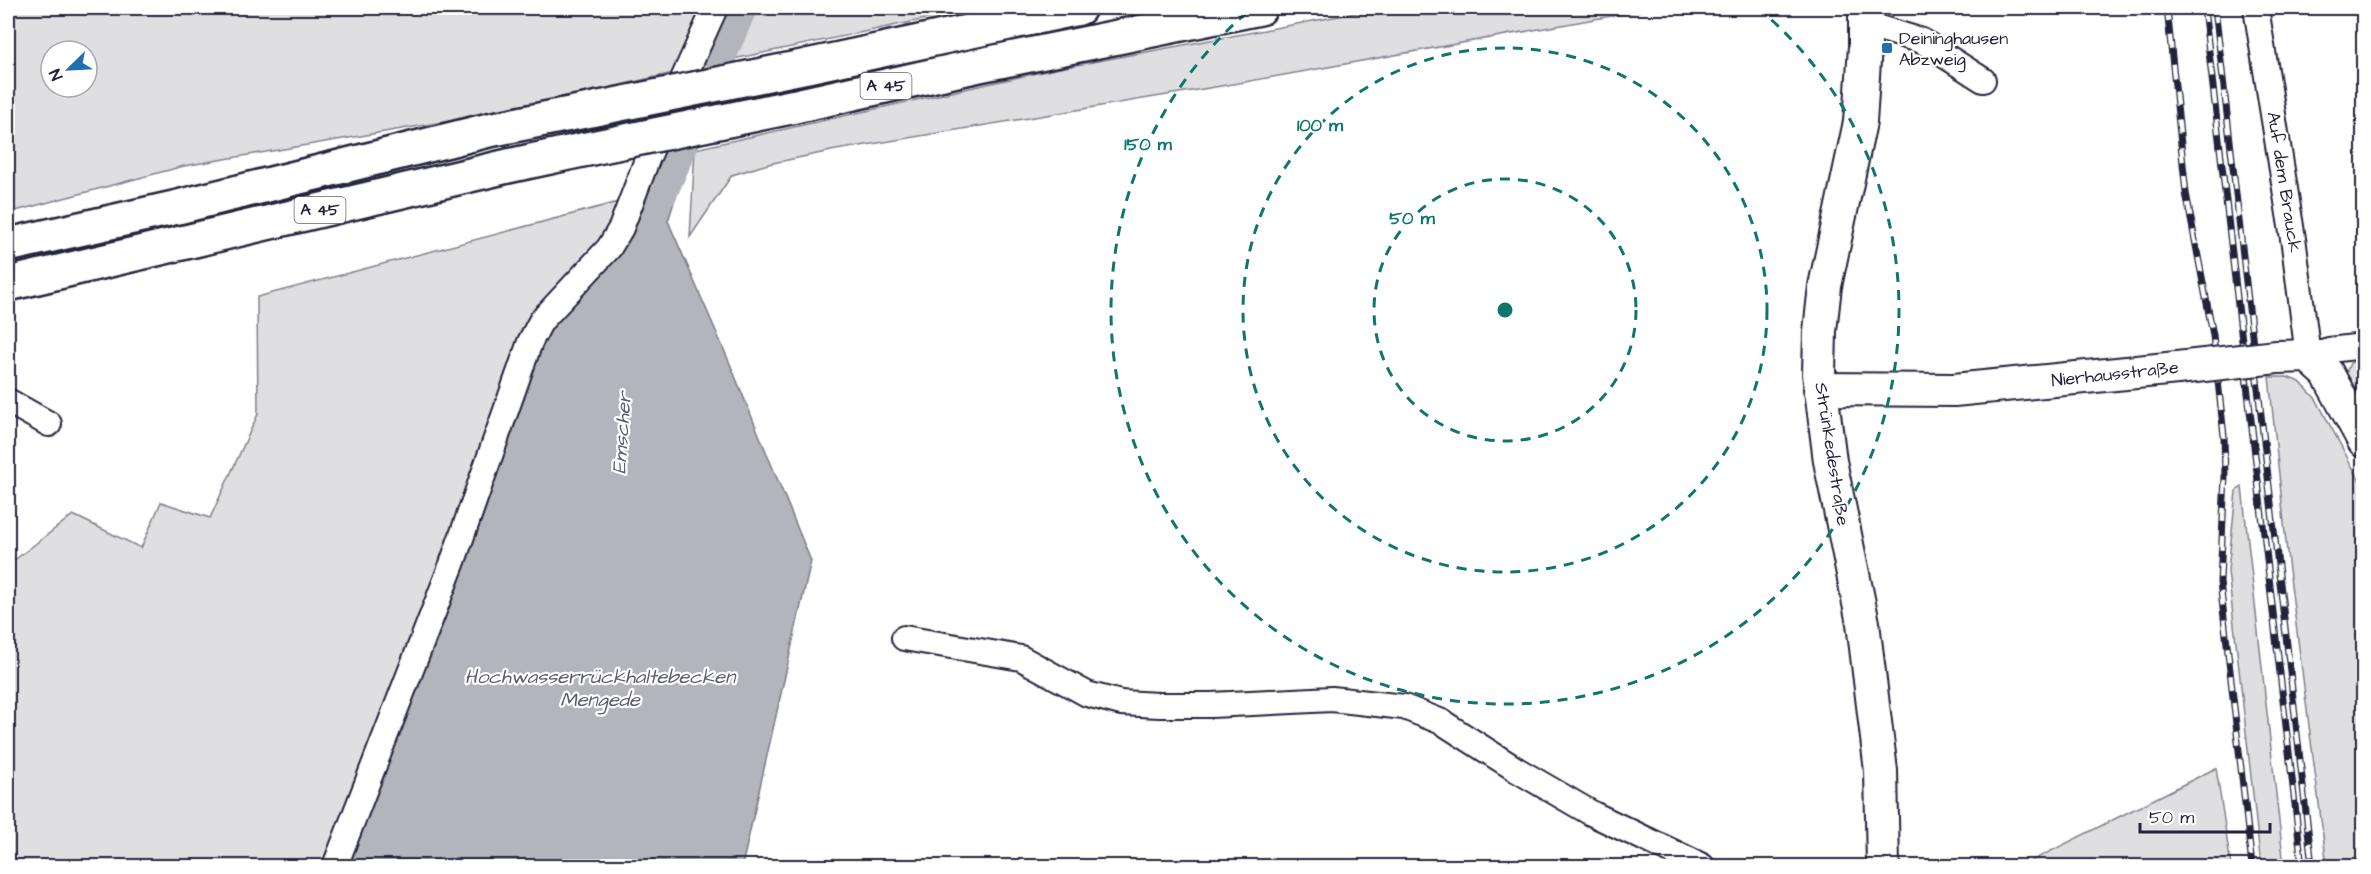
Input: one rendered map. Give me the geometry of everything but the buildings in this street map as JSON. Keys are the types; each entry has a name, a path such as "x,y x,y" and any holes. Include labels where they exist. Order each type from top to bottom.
{"highway":[{"name":"A 45","path":"8,284 497,168 1260,8"},
{"name":"A 45","path":"8,244 178,207 489,130 807,66 1068,10"}],"main road":[{"name":"Strünkedestraße","path":"1866,16 1860,122 1825,286 1820,331 1820,389 1830,460 1863,623 1881,771 1883,867"},
{"name":"Nierhausstraße","path":"1820,389 1953,390 2277,357 2308,356"},
{"path":"2308,356 2327,373 2364,441"}],"street":[{"path":"335,867 452,564 530,342 541,321 609,248 621,228 648,157 715,8"},
{"name":"Auf dem Brauck","path":"2256,8 2294,245 2308,356"},
{"path":"1866,16 1922,41 1983,80"},
{"path":"2308,356 2329,350 2364,346"},
{"path":"8,401 49,424"},
{"path":"904,638 1021,658 1086,694 1121,703 1211,705 1332,699 1404,707 1442,722 1517,770 1591,813 1702,867"}],"shaded area":[{"path":"8,8 738,8 713,64 496,113 184,166 8,213"},
{"path":"742,8 979,8 719,62"},
{"path":"1382,8 1656,8 1239,83 836,150 768,164 732,175 690,237 695,149 1055,69"},
{"path":"626,200 611,229 562,290 537,305 371,743 321,866 8,866 8,565 73,515 141,548 161,502 210,518 258,414 257,297"},
{"path":"2363,359 2363,413 2344,378 2350,363"},
{"path":"2269,377 2287,377 2300,382 2316,399 2363,487 2363,866 2327,866 2288,562"},
{"path":"2242,487 2284,866 2261,866 2228,571 2236,491"},
{"path":"2216,768 2231,866 2031,866 2029,862"}],"water":[{"name":"Hochwasserrückhaltebecken Mengede","path":"690,152 668,221 728,359 811,561 742,866 341,866 534,348 574,294 611,265 656,160"}],"waterway":[{"name":"Emscher","path":"661,194 741,8"}],"railway":[{"path":"2167,8 2186,193 2213,335 2224,436 2225,476 2220,582 2252,866"},
{"path":"2204,8 2302,866"},
{"path":"2215,8 2312,866"}],"place":[{"name":"Deininghausen Abzweig","path":"1887,48"}]}
